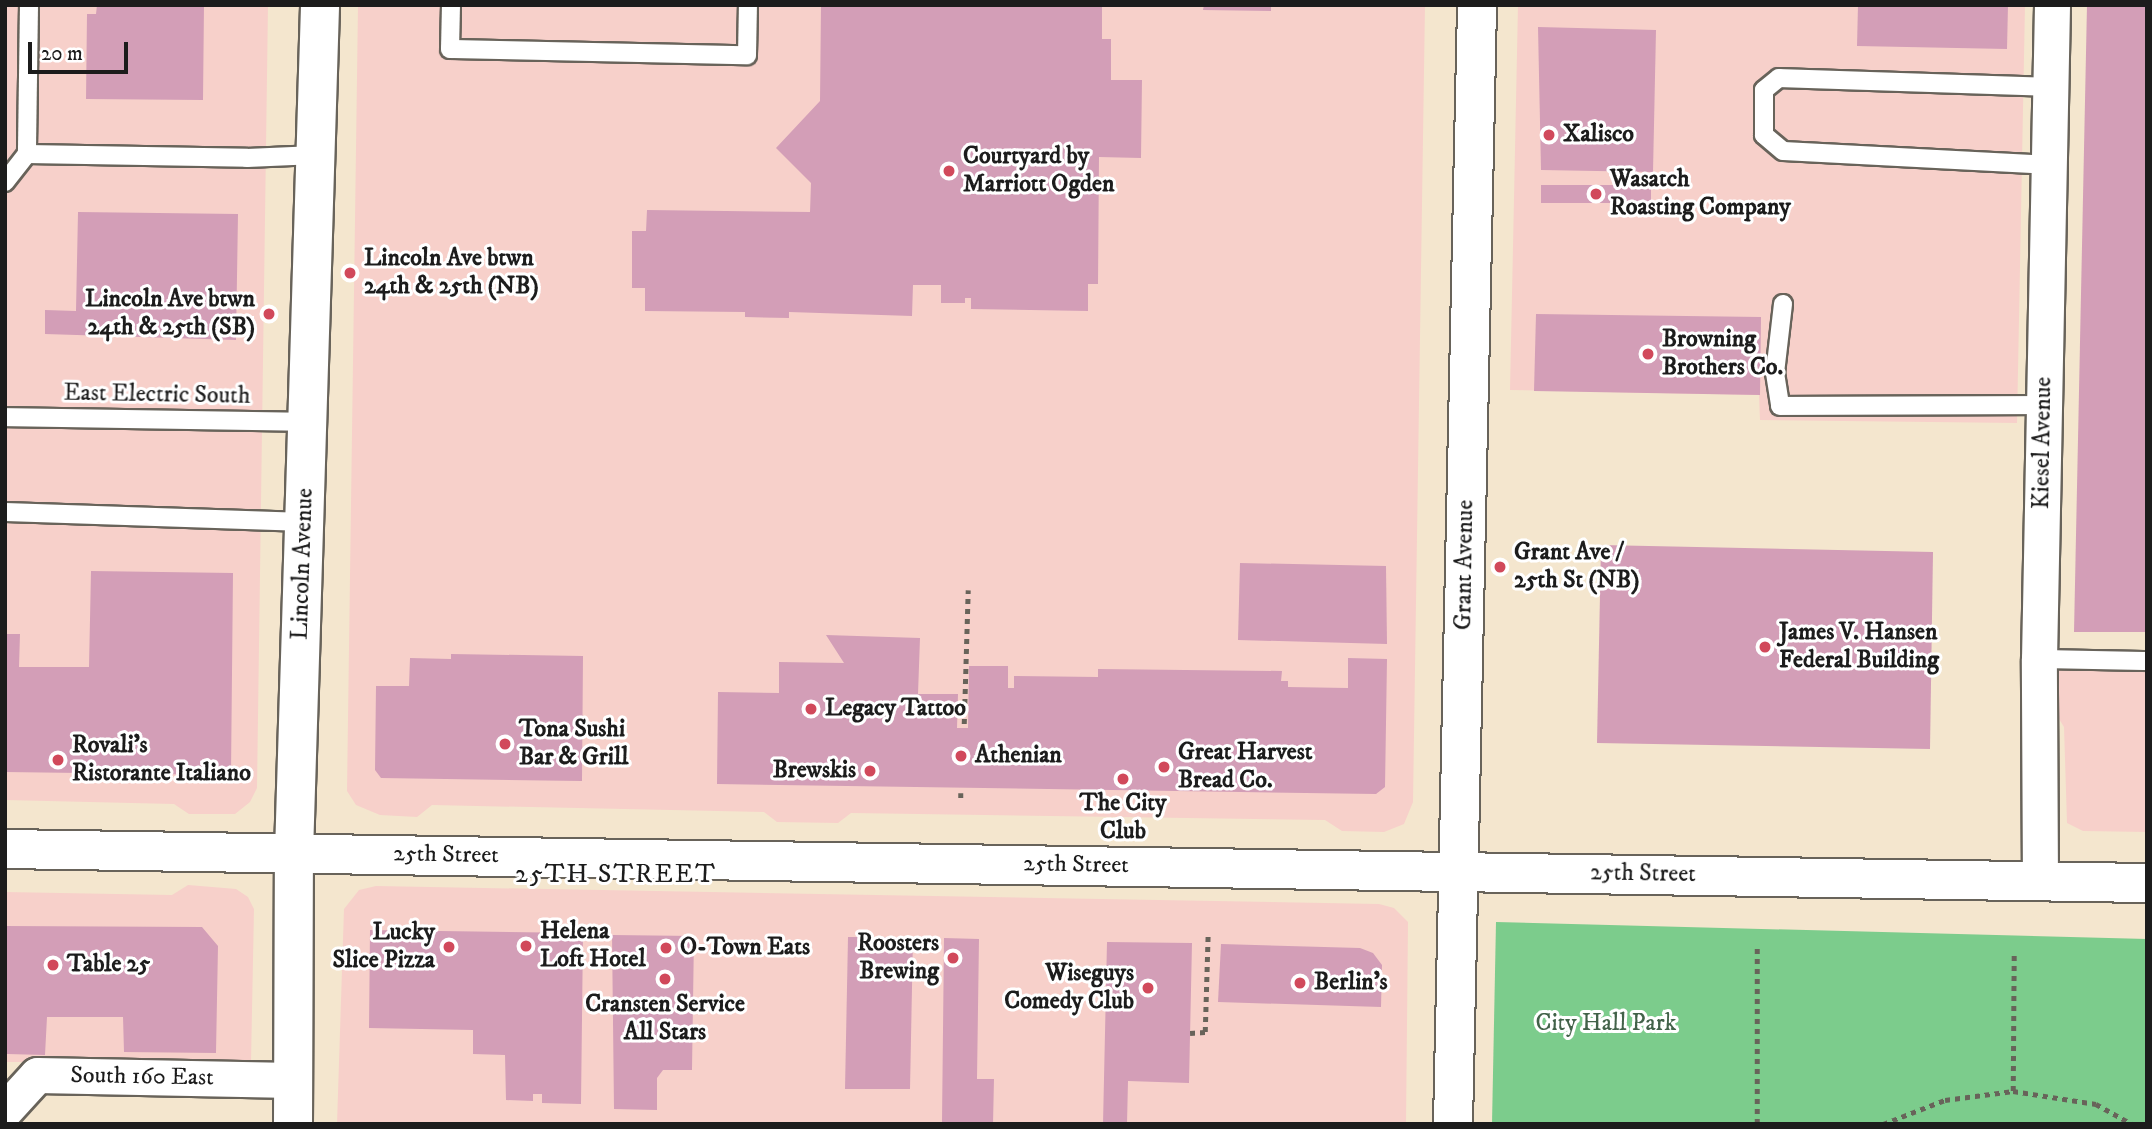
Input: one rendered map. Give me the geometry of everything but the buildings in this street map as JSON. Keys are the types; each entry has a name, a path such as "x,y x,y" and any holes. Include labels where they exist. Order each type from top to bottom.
{"street":[{"name":"Lincoln Avenue","path":"293,1124 294,853 320,5"},
{"name":"Grant Avenue","path":"1453,1124 1477,5"},
{"name":"Kiesel Avenue","path":"2040,882 2039,659 2043,405 2051,164 2052,5"},
{"name":"25th Street","path":"5,849 2147,883"},
{"name":"South 160 East","path":"5,1110 37,1075 293,1080"}],"lane":[{"path":"5,182 27,154 29,5"},
{"path":"451,5 450,49 747,55 748,5"},
{"path":"2051,164 1783,151 1764,135 1764,101 1769,82 1779,78 2052,87"},
{"path":"27,154 247,159 316,155"},
{"path":"1783,304 1775,373 1780,406 2043,405"},
{"name":"East Electric South","path":"5,417 307,422"},
{"path":"5,512 304,522"},
{"path":"2039,659 2147,661"}],"path":[{"path":"964,724 968,590"},
{"path":"961,793 961,801"},
{"path":"1190,1033 1205,1032 1208,932"},
{"path":"1757,945 1757,1124"},
{"path":"2013,1091 2014,951"},
{"path":"1883,1124 1945,1100 2013,1091 2096,1104 2132,1124"}],"shaded area":[{"path":"5,5 268,5 257,788 250,802 235,814 189,814 174,804 5,800"},
{"path":"358,5 1425,5 1413,802 1404,824 1384,832 1342,831 1325,820 851,813 838,823 777,822 764,812 432,805 417,817 380,815 356,805 347,791"},
{"path":"1518,5 2025,5 2017,423 1760,420 1759,395 1510,390"},
{"path":"2056,667 2147,670 2147,832 2083,831 2067,823 2064,727 2056,714"},
{"path":"188,885 236,889 248,897 254,909 251,1062 6,1062 5,892 172,895"},
{"path":"376,886 1379,904 1394,908 1408,922 1406,1124 337,1124 344,909 359,890"}],"green space":[{"name":"City Hall Park","path":"1496,922 2147,939 2147,1124 1492,1124"}],"place":[{"name":"Xalisco","path":"1549,135"},
{"name":"Courtyard by Marriott Ogden","path":"949,171"},
{"name":"Wasatch Roasting Company","path":"1596,194"},
{"name":"Lincoln Ave btwn 24th & 25th (NB)","path":"350,273"},
{"name":"Lincoln Ave btwn 24th & 25th (SB)","path":"269,314"},
{"name":"Browning Brothers Co.","path":"1648,354"},
{"name":"Grant Ave / 25th St (NB)","path":"1500,567"},
{"name":"James V. Hansen Federal Building","path":"1765,647"},
{"name":"Legacy Tattoo","path":"811,709"},
{"name":"Tona Sushi Bar & Grill","path":"505,744"},
{"name":"Athenian","path":"961,756"},
{"name":"Rovali's Ristorante Italiano","path":"58,760"},
{"name":"Great Harvest Bread Co.","path":"1164,767"},
{"name":"Brewskis","path":"870,771"},
{"name":"The City Club","path":"1123,779"},
{"name":"Helena Loft Hotel","path":"526,946"},
{"name":"Lucky Slice Pizza","path":"449,947"},
{"name":"O-Town Eats","path":"666,948"},
{"name":"Roosters Brewing","path":"953,958"},
{"name":"Table 25","path":"53,965"},
{"name":"Cransten Service All Stars","path":"665,979"},
{"name":"Berlin's","path":"1300,983"},
{"name":"Wiseguys Comedy Club","path":"1148,988"}],"district":[{"name":"25TH STREET","path":"616,875"}]}
